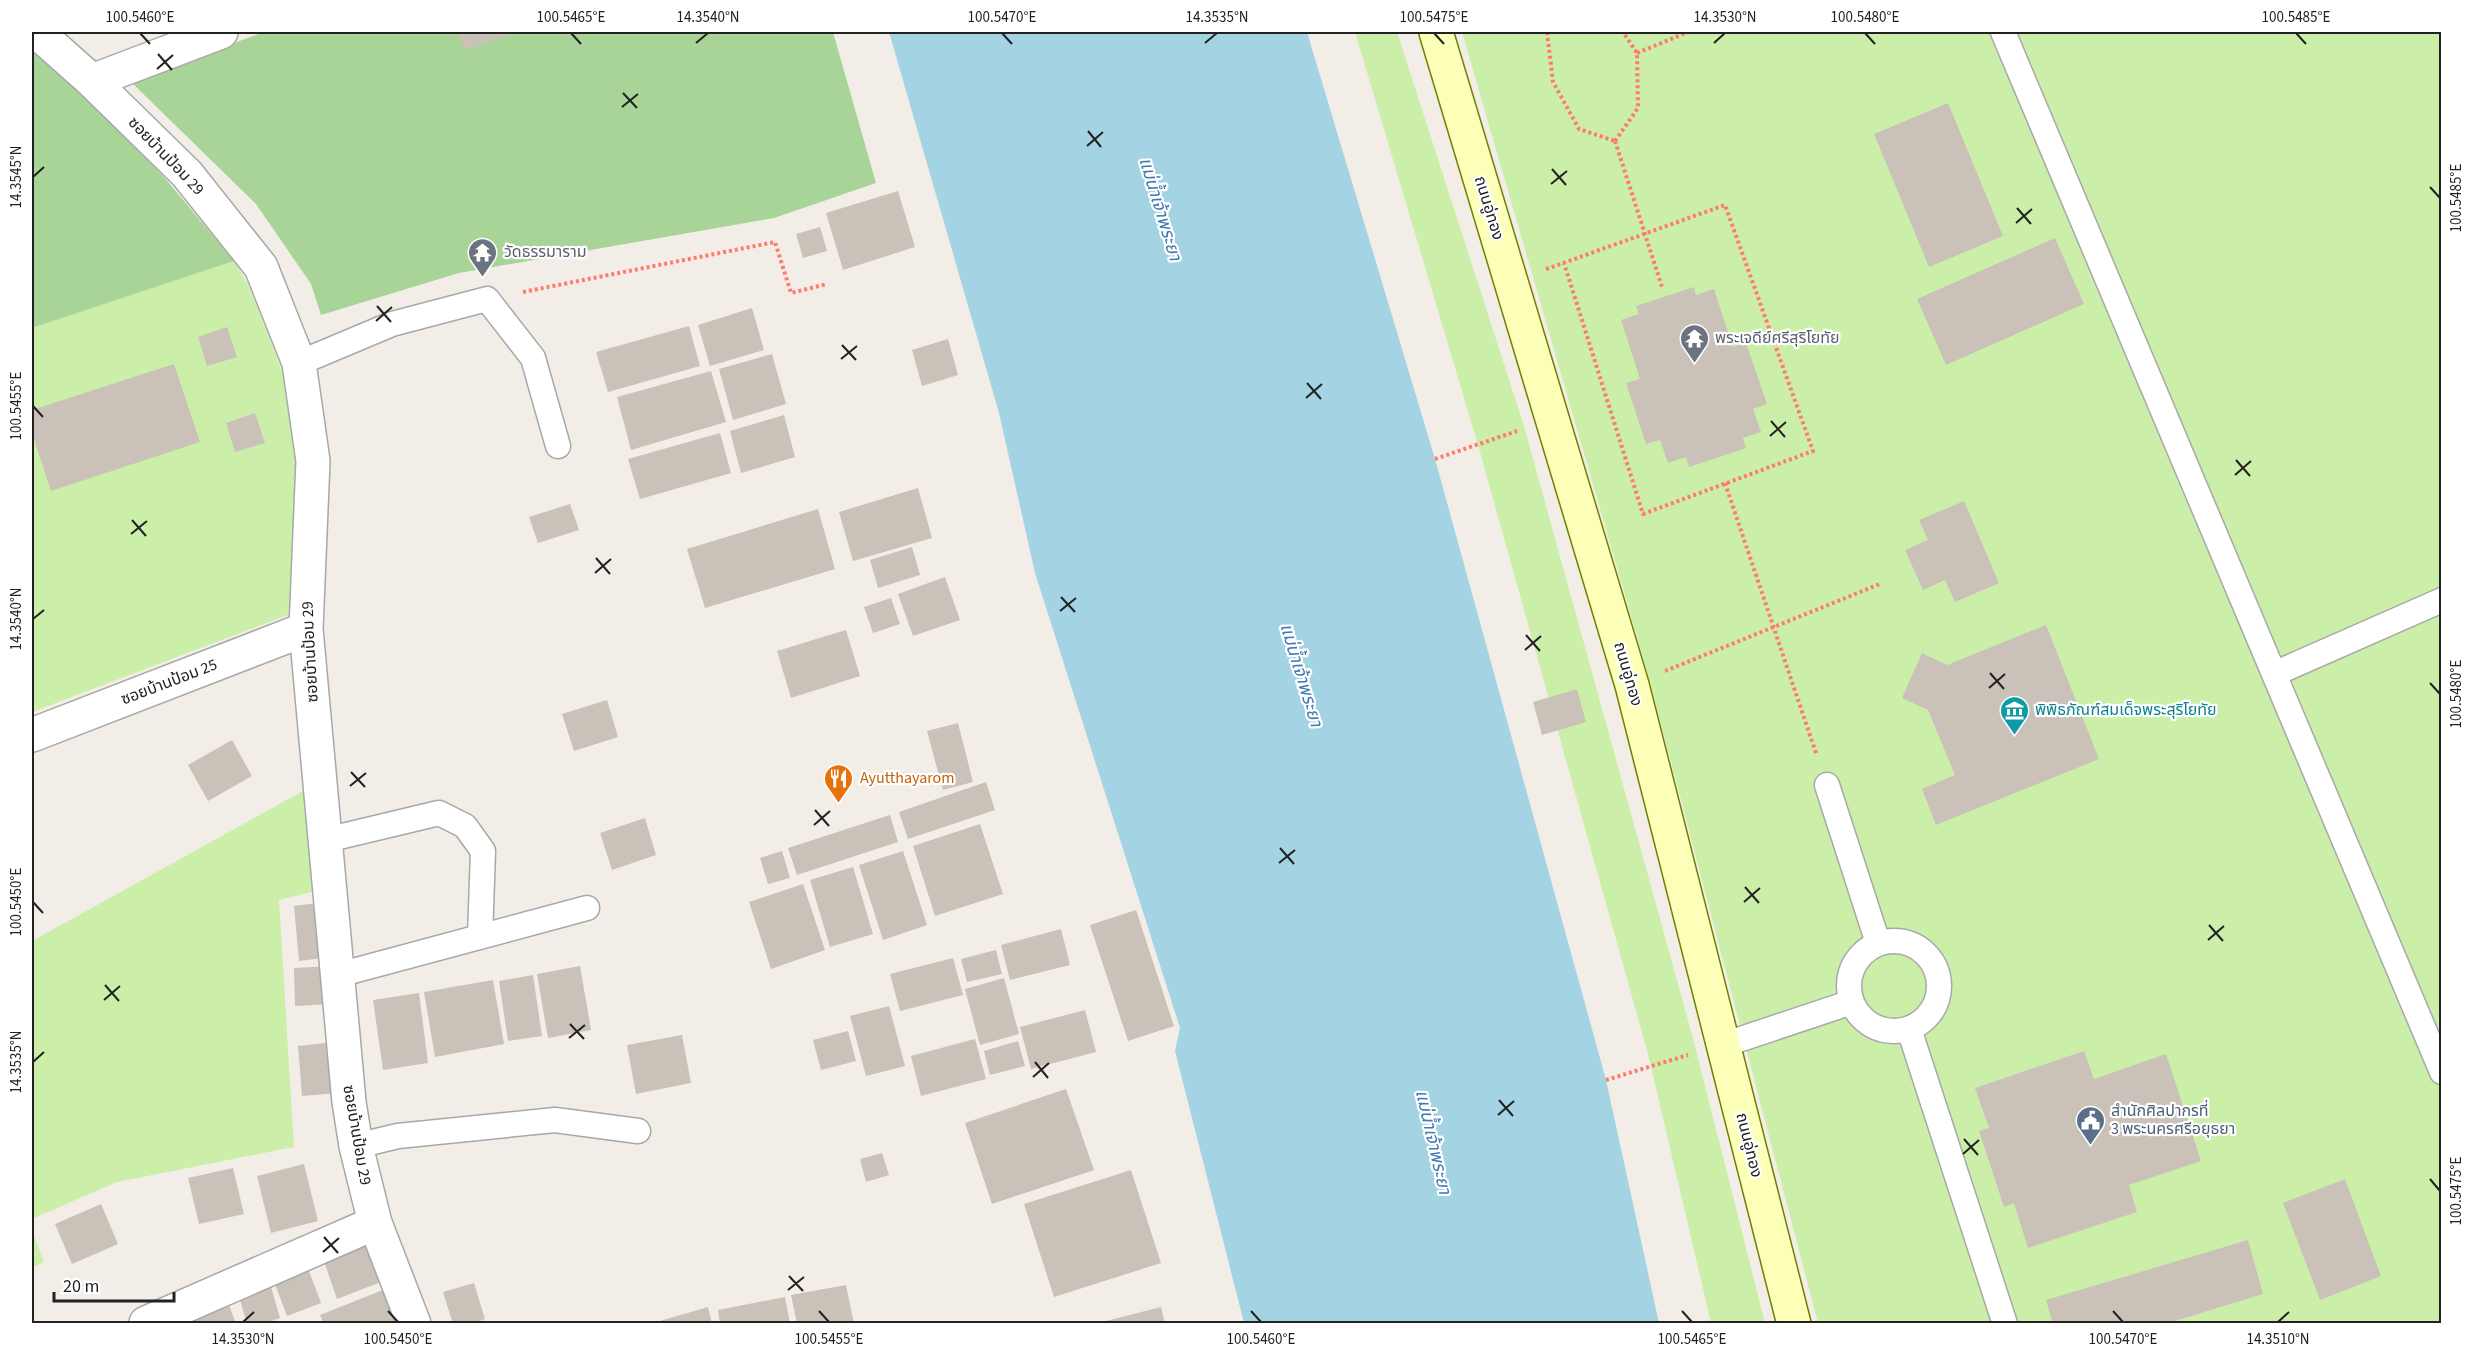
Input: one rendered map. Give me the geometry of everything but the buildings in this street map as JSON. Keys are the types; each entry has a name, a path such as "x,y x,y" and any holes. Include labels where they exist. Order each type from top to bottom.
{"main road":[{"name":"ถนนอู่ทอง","path":"1436,32 1632,685 1794,1323"}],"street":[{"name":"ซอยบ้านป้อม 29","path":"37,32 92,81 187,174 261,267 299,363 313,461 306,629 349,1102 356,1146 375,1223 414,1323"},
{"path":"92,81 221,32"},
{"name":"ซอยบ้านป้อม 25","path":"32,735 306,629"},
{"path":"146,1323 375,1223"}],"lane":[{"path":"2003,32 2442,1072"},
{"path":"299,363 392,324 486,299 533,358 558,446"},
{"path":"2274,674 2442,600"},
{"path":"1827,785 1878,943"},
{"path":"326,840 439,813 465,826 483,851 480,937"},
{"path":"338,975 587,908"},
{"path":"1894,940 1910,942 1923,951 1933,963 1939,978 1938,993 1933,1008 1922,1021 1909,1029 1893,1032 1878,1029 1864,1021 1851,1002 1848,994 1849,978 1854,963 1864,951 1878,943 1894,940"},
{"path":"1724,1045 1851,1002"},
{"path":"1909,1029 2005,1323"},
{"path":"356,1146 399,1136 555,1120 638,1131"}],"path":[{"path":"1547,32 1552,82 1579,129 1615,141"},
{"path":"1615,141 1638,108 1637,53 1623,32"},
{"path":"1637,53 1688,32"},
{"path":"1615,141 1662,287"},
{"path":"1511,282 1725,205 1814,451 1643,514 1564,263"},
{"path":"486,299 775,242 791,293 827,284"},
{"path":"1435,459 1478,445"},
{"path":"1725,483 1827,785"},
{"path":"1632,685 1880,584"},
{"path":"1606,1080 1651,1066"}],"green space":[{"path":"264,32 833,32 876,183 774,218 459,273 321,315 311,284 256,204 130,81"},
{"path":"1355,32 1397,32 1524,426 1694,1042 1765,1323 1711,1323 1648,1054 1478,445"},
{"path":"1462,32 2441,32 2441,1323 1818,1323 1649,678"},
{"path":"32,45 88,97 164,177 234,261 32,328"},
{"path":"234,261 249,286 283,373 304,464 301,610 32,712 32,328"},
{"path":"310,787 320,890 279,900 294,1147 117,1182 32,1219 32,941"},
{"path":"32,1230 44,1262 32,1268"}],"water":[{"name":"แม่น้ำเจ้าพระยา","path":"889,32 1307,32 1435,459 1606,1080 1659,1323 1244,1323 1175,1051 1180,1028 1035,573 999,413"}],"place":[{"name":"วัดธรรมาราม","path":"483,278"},
{"name":"พระเจดีย์ศรีสุริโยทัย","path":"1694,364"},
{"name":"พิพิธภัณฑ์สมเด็จพระสุริโยทัย","path":"2014,736"},
{"name":"Ayutthayarom","path":"839,804"},
{"name":"สำนักศิลปากรที่ 3 พระนครศรีอยุธยา","path":"2090,1146"}]}
